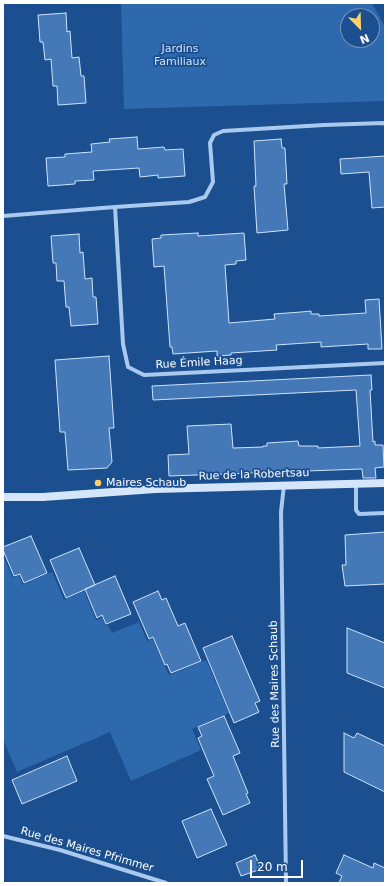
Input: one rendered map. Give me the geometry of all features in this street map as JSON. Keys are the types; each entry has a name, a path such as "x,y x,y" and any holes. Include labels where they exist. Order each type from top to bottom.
{"main road":[{"name":"Rue de la Robertsau","path":"3,497 49,496 155,489 385,483"}],"street":[{"path":"3,216 189,202 204,197 214,182 210,143 214,135 223,131 331,125 385,124"},
{"name":"Rue Émile Haag","path":"114,207 123,344 128,367 144,375 385,363"},
{"path":"356,484 356,510 359,514 385,513"},
{"name":"Rue des Maires Schaub","path":"284,485 281,512 286,883"},
{"name":"Rue des Maires Pfrimmer","path":"3,836 60,850 166,883"}],"green space":[{"name":"Jardins Familiaux","path":"121,3 372,3 375,8 340,8 340,48 380,48 380,18 385,27 385,101 124,109"},
{"path":"3,556 13,578 19,575 23,585 52,572 64,600 84,591 96,620 102,618 112,633 139,622 147,641 153,639 169,675 206,660 229,713 192,729 201,750 131,781 110,732 17,772 3,739"}],"building":[{"path":"66,13 67,32 70,31 72,58 79,57 81,76 84,76 86,103 58,105 57,86 53,86 51,59 45,60 43,42 40,42 38,15"},
{"path":"137,137 138,149 164,147 165,150 183,149 185,176 158,178 158,175 140,177 139,168 93,171 94,180 75,181 75,184 48,186 46,158 65,157 65,154 92,152 91,144 110,142 109,139"},
{"path":"281,139 282,148 285,148 287,184 284,184 288,230 257,233 254,186 256,186 254,141"},
{"path":"385,156 385,207 372,208 369,172 341,174 340,159"},
{"path":"198,233 198,236 244,233 246,260 236,261 236,264 225,265 229,323 275,319 274,314 311,311 311,314 319,314 319,316 366,313 365,300 379,299 382,349 368,349 368,344 321,347 321,342 276,345 277,350 231,353 231,355 217,356 217,351 173,354 172,347 170,347 164,266 154,267 152,239 161,238 161,235"},
{"path":"79,234 80,253 83,252 85,279 92,278 93,297 96,297 98,324 71,326 69,307 66,307 64,281 57,281 56,263 53,263 51,236"},
{"path":"109,356 114,428 109,428 112,462 107,468 68,470 65,432 60,432 55,360"},
{"path":"371,375 372,390 370,390 373,442 375,441 375,445 383,445 384,467 375,468 376,478 363,478 362,469 169,476 168,455 189,454 187,426 231,424 233,448 263,447 267,446 267,443 298,441 299,446 318,446 318,448 360,446 356,390 153,400 152,386"},
{"path":"385,532 385,584 345,586 342,565 346,565 345,535"},
{"path":"31,536 47,573 24,583 20,574 14,576 3,547"},
{"path":"79,548 95,585 66,598 50,560"},
{"path":"115,576 131,614 106,624 102,615 97,618 85,589"},
{"path":"158,591 162,600 166,598 178,626 185,623 201,661 171,673 167,664 165,665 153,637 149,639 133,602"},
{"path":"347,628 385,643 385,688 347,673"},
{"path":"232,636 260,701 255,703 259,712 234,723 203,648"},
{"path":"224,716 240,753 233,756 248,793 246,794 250,803 223,815 207,779 214,776 198,738 202,736 198,727"},
{"path":"344,733 354,738 357,733 385,746 385,792 344,772"},
{"path":"67,756 77,781 22,804 12,780"},
{"path":"211,809 227,845 197,858 182,821"},
{"path":"255,855 261,869 241,876 236,863"},
{"path":"344,855 373,868 374,863 385,868 385,883 339,883 342,876 336,873"}],"place":[{"name":"Maires Schaub","path":"98,483"}]}
